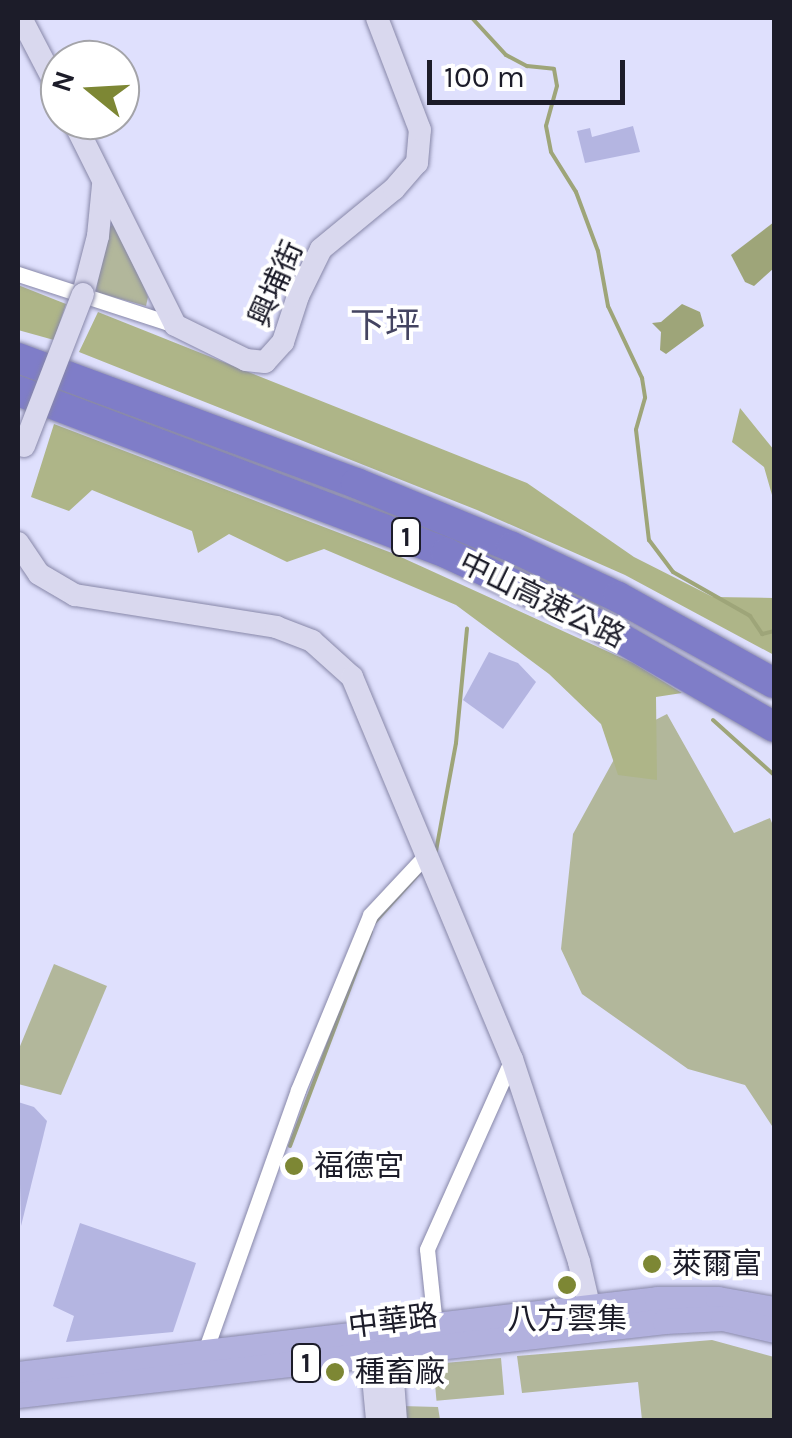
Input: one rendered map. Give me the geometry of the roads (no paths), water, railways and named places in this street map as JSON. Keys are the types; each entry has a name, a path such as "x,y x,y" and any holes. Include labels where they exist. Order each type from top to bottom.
{"highway":[{"name":"中山高速公路","path":"18,358 270,450 512,547 618,597 774,683"},
{"name":"中山高速公路","path":"18,391 446,553 586,618 774,727"}],"main road":[{"name":"中華路","path":"18,1374 381,1355 718,1298 774,1309"},
{"name":"中華路","path":"18,1396 435,1325 593,1317 723,1318 774,1330"}],"street":[{"path":"21,18 40,54"},
{"name":"興埔街","path":"18,274 175,325 246,360 265,362 284,342 298,296 321,249 394,189 416,163 420,130 377,18"},
{"path":"83,140 175,325"},
{"path":"21,454 84,294 98,236 103,182"},
{"path":"18,543 38,574 76,595 257,622 295,633 328,651 352,677 512,1059 593,1317"},
{"path":"205,1363 298,1090 370,914 430,863"},
{"path":"435,1325 428,1249 512,1059"},
{"path":"376,1420 381,1355"},
{"path":"381,1355 396,1420"}],"waterway":[{"path":"472,18 506,55 527,66 554,69 557,86 546,126 551,152 576,192 598,251 608,306 642,378 645,398 636,430 649,540 673,572 750,616 762,634 774,631"},
{"path":"436,851 456,743 467,629"},
{"path":"713,720 774,775"},
{"path":"374,923 421,871"},
{"path":"290,1146 371,932"}],"place":[{"name":"福德宮","path":"294,1166"},
{"name":"萊爾富","path":"652,1264"},
{"name":"八方雲集","path":"567,1285"},
{"name":"種畜廠","path":"335,1372"}],"district":[{"name":"下坪","path":"385,326"}]}
